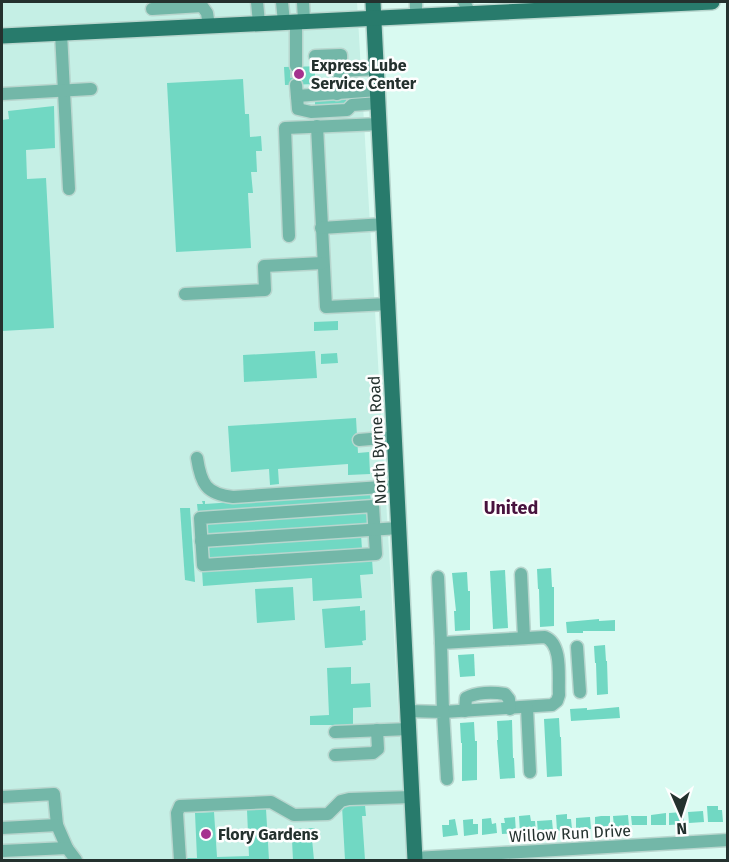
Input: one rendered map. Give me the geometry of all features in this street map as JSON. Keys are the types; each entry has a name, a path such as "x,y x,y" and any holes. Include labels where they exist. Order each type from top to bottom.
{"main road":[{"name":"North Byrne Road","path":"373,2 415,859"},
{"path":"2,36 374,17 416,8 712,2"}],"street":[{"path":"257,2 259,23"},
{"path":"282,2 294,21"},
{"path":"296,66 294,21 303,2"},
{"path":"153,28 151,5 202,6 207,13 209,26"},
{"path":"61,33 69,189"},
{"path":"315,56 341,55 341,71 336,94"},
{"path":"341,71 377,69"},
{"path":"2,94 91,89"},
{"path":"296,90 378,97 352,105 347,110 311,112 298,109 296,90"},
{"path":"289,236 285,128 380,124"},
{"path":"317,126 326,307 389,304"},
{"path":"321,228 385,224"},
{"path":"185,294 265,290 264,266 323,263"},
{"path":"359,440 395,437"},
{"path":"197,458 204,483 219,496 397,486"},
{"path":"373,506 374,529 375,554 203,565 200,518 373,506"},
{"path":"201,541 399,528"},
{"path":"521,574 524,638"},
{"path":"438,578 447,779"},
{"path":"408,711 443,712 546,707 557,701 556,647 552,640 545,637 441,642"},
{"path":"577,647 580,692"},
{"path":"557,672 579,671"},
{"path":"527,708 530,772"},
{"path":"335,732 409,729"},
{"path":"335,755 373,753 378,749 377,730"},
{"path":"2,797 54,794 57,825 67,848 76,861"},
{"path":"180,861 177,813 180,806 271,802 294,815 328,814 341,801 350,799 412,797"},
{"path":"2,828 57,825"},
{"name":"Willow Run Drive","path":"415,859 497,857 728,840"},
{"path":"2,851 67,848"}],"shaded area":[{"path":"2,2 357,2 407,860 2,860"}],"building":[{"path":"328,66 328,73 315,73 315,84 285,85 284,67"},
{"path":"243,79 245,114 249,114 250,137 261,136 262,151 256,151 257,172 251,172 253,193 248,193 251,248 176,252 167,83"},
{"path":"346,98 347,109 315,110 315,100"},
{"path":"54,106 55,148 26,150 27,179 46,178 54,328 2,331 2,120 9,119 8,111"},
{"path":"338,321 338,330 314,331 314,322"},
{"path":"315,351 317,378 244,382 243,355"},
{"path":"337,353 338,363 321,364 321,354"},
{"path":"356,418 358,453 369,452 370,474 348,475 348,464 278,469 279,484 270,485 269,469 231,472 228,426"},
{"path":"370,493 371,501 198,513 197,504 203,504 202,501 205,501 205,504"},
{"path":"180,508 190,508 195,582 185,580"},
{"path":"368,513 369,524 207,535 206,523"},
{"path":"361,535 362,549 208,559 207,546"},
{"path":"372,559 373,574 360,575 362,598 313,601 312,578 203,586 202,570"},
{"path":"551,568 552,587 554,587 554,626 540,627 537,569"},
{"path":"505,570 508,628 493,629 490,571"},
{"path":"467,572 468,591 470,591 470,630 455,631 454,611 456,611 452,573"},
{"path":"293,587 295,620 257,623 255,589"},
{"path":"360,606 360,611 365,610 366,640 362,641 363,645 325,648 322,609"},
{"path":"599,619 599,621 615,620 615,631 567,633 566,622"},
{"path":"605,645 608,694 597,695 594,646"},
{"path":"474,654 475,676 460,677 458,655"},
{"path":"351,667 351,684 370,683 371,707 353,708 353,725 310,725 310,716 329,715 327,668"},
{"path":"619,707 620,718 571,721 570,709"},
{"path":"559,718 562,776 547,777 544,719"},
{"path":"512,720 515,778 500,779 497,721"},
{"path":"474,722 475,741 477,741 477,780 462,781 460,723"},
{"name":"Flory Gardens","path":"365,805 366,816 362,816 365,860 345,860 342,806"},
{"path":"707,806 718,806 718,810 722,810 723,822 708,822"},
{"name":"Flory Gardens","path":"266,809 269,860 182,860 182,858 197,858 195,813 214,812 217,857 249,856 247,810"},
{"path":"703,811 704,822 689,823 688,812"},
{"path":"683,812 684,824 669,825 669,813"},
{"path":"666,813 666,825 651,825 651,815"},
{"path":"567,814 567,819 571,819 572,829 557,831 556,815"},
{"path":"530,815 531,821 535,821 536,832 520,833 519,816"},
{"path":"628,815 629,827 614,827 613,816"},
{"path":"610,816 610,828 595,828 595,817"},
{"path":"631,816 647,816 647,825 632,825"},
{"path":"515,817 516,833 502,834 501,823 505,823 504,818"},
{"path":"590,817 591,829 576,829 576,818"},
{"path":"491,818 492,824 496,823 497,833 482,835 482,819"},
{"path":"455,819 458,835 443,837 442,825 449,825 449,820"},
{"path":"473,819 473,824 478,824 478,834 464,836 463,820"},
{"path":"552,820 553,831 538,832 537,821"},
{"name":"Flory Gardens","path":"315,828 315,839 312,839 314,860 293,860 289,829"}],"tunnel":[{"path":"296,66 296,85"}],"place":[{"name":"Express Lube Service Center","path":"299,74"},
{"name":"Flory Gardens","path":"206,834"}],"district":[{"name":"United","path":"511,508"}]}
